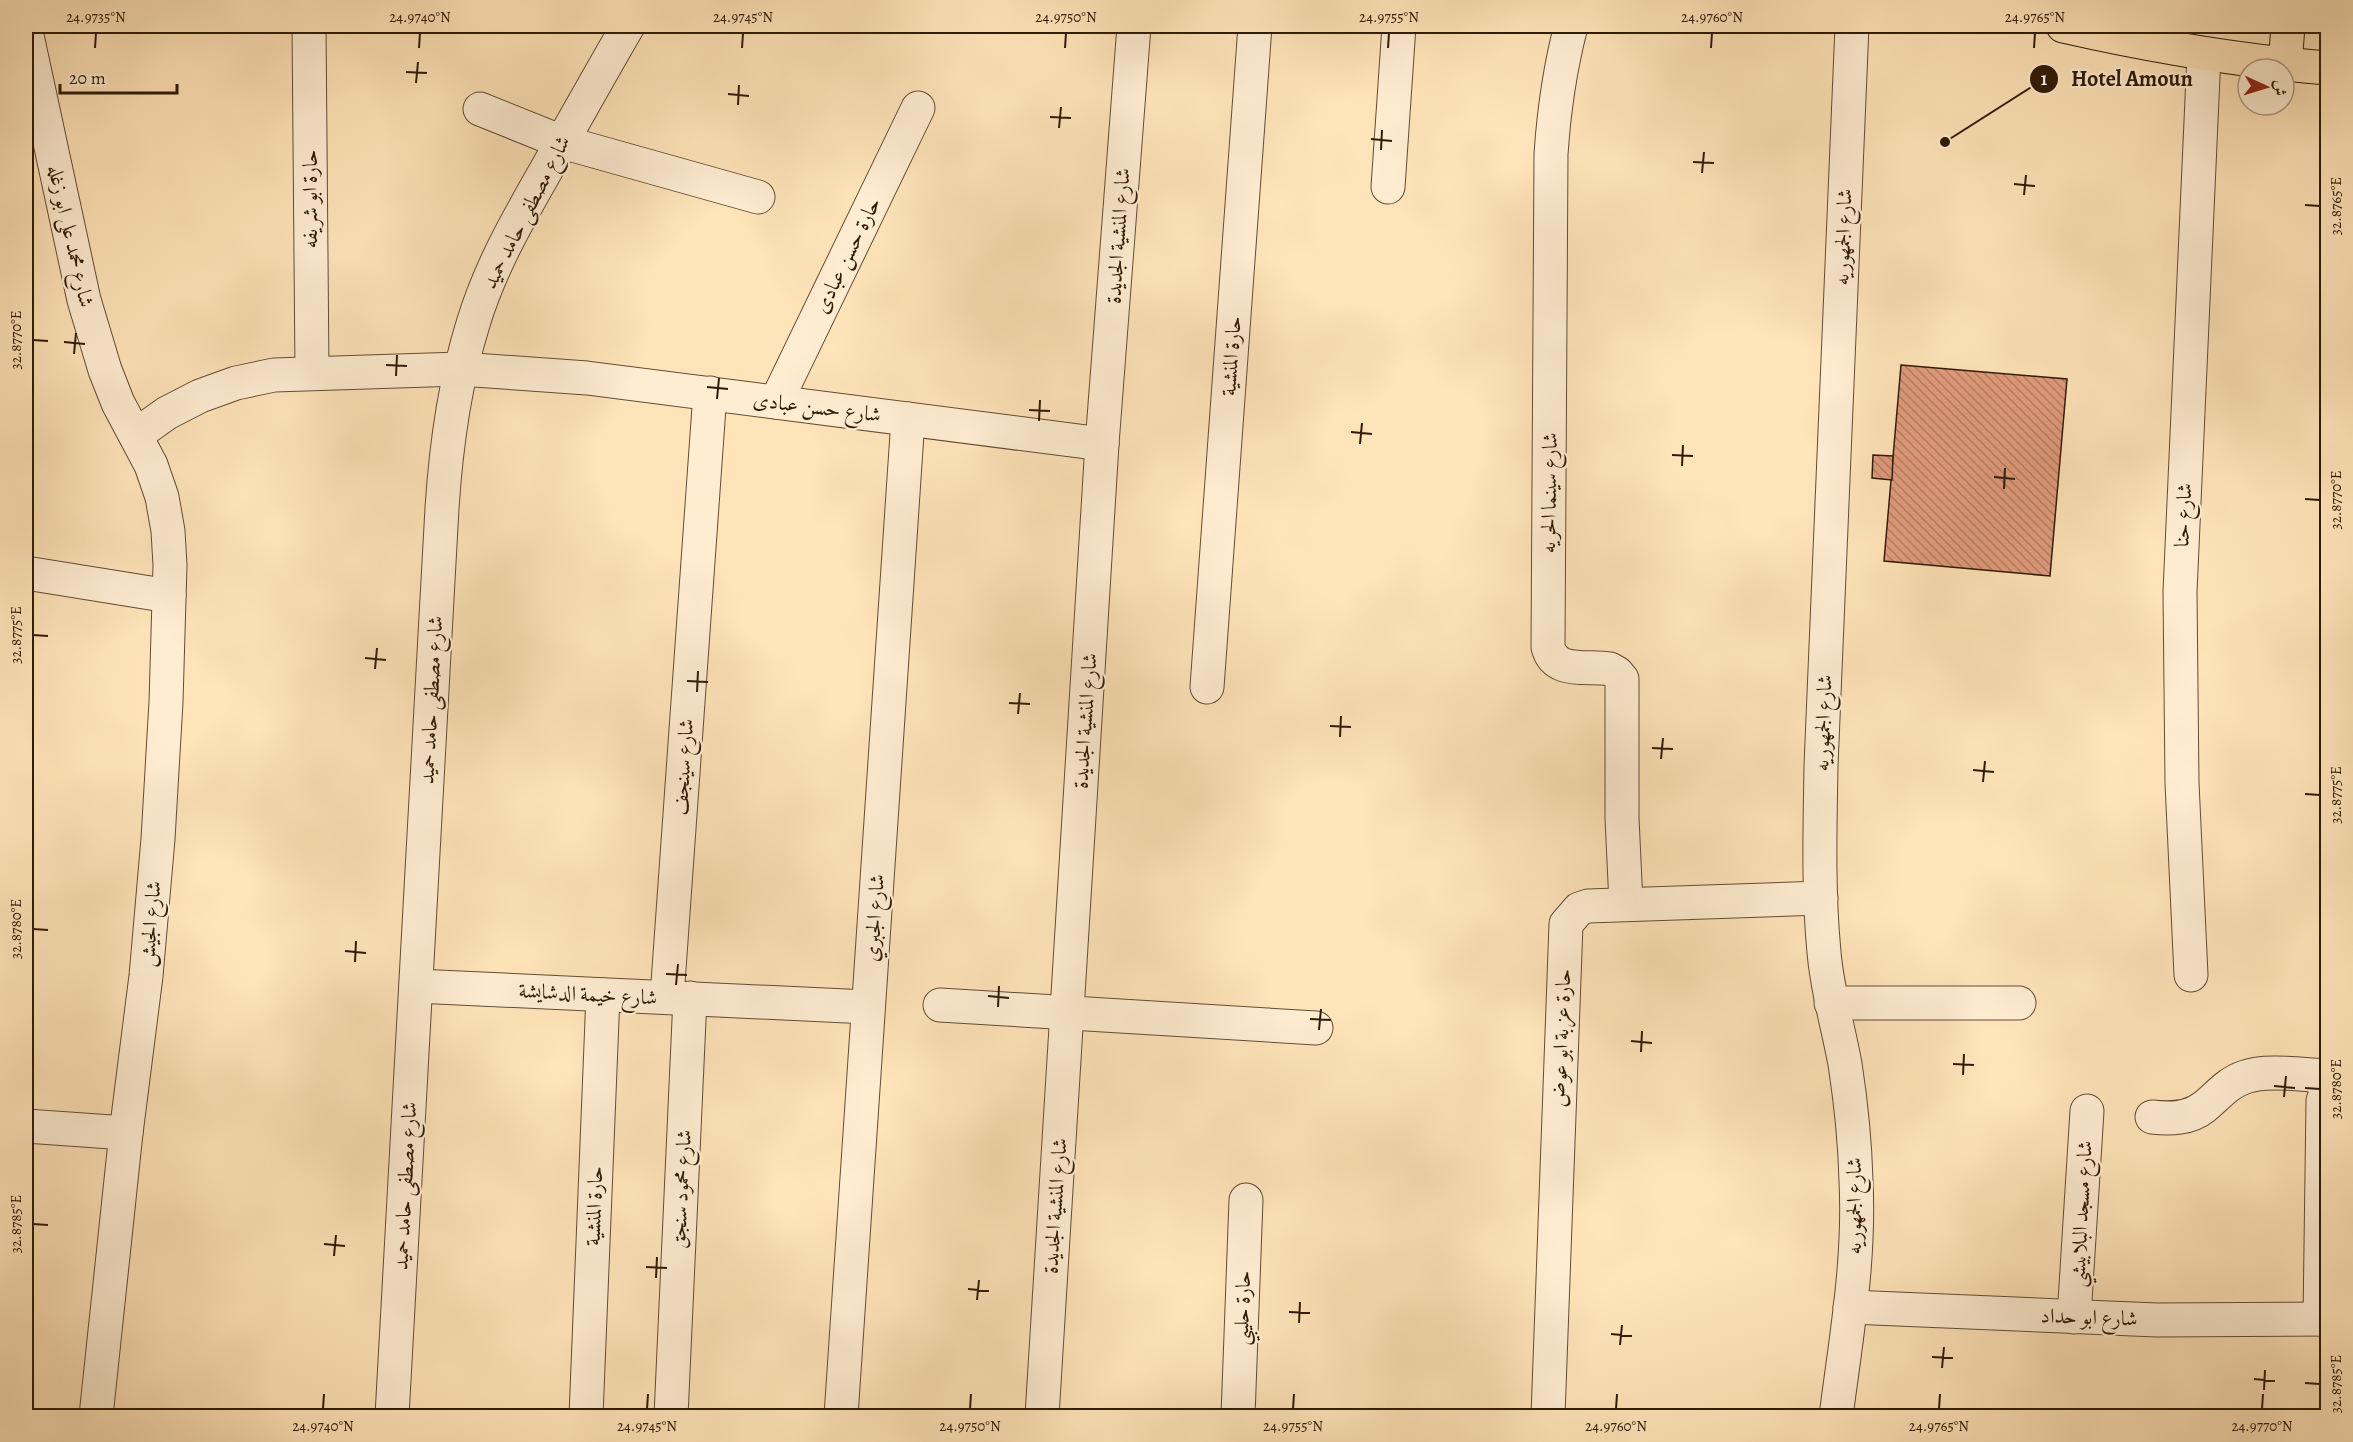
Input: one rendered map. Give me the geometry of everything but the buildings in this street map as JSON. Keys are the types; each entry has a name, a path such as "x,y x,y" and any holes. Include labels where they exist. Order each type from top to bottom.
{"main road":[{"path":"2063,26 2129,41 2236,58"},
{"path":"2286,57 2288,26"},
{"path":"2296,66 2328,68"}],"street":[{"name":"حارة ابو شريفه","path":"309,26 312,372"},
{"name":"شارع مصطفى حامد حميد","path":"392,1416 444,485 451,414 460,369 473,323 490,278 510,235 628,26"},
{"name":"شارع المنشية الجديدة","path":"1042,1416 1102,444 1134,26"},
{"name":"حارة المنشية","path":"1207,687 1255,26"},
{"path":"1388,187 1399,26"},
{"name":"شارع سينما الحريه","path":"1571,26 1554,108 1551,154 1548,647 1550,655 1561,666 1610,669 1622,679 1622,818 1626,904"},
{"name":"شارع الجمهوريه","path":"1836,1416 1856,1246 1857,1185 1853,1124 1845,1063 1831,1003 1824,953 1821,898 1821,766 1852,26"},
{"name":"شارع محمد على ابو زغله","path":"26,31 89,318 105,370 136,435"},
{"name":"شارع حنا","path":"2191,975 2182,783 2180,592 2204,54"},
{"name":"حارة حسن عبادى","path":"776,402 918,108"},
{"path":"480,109 562,142 758,196"},
{"name":"شارع حسن عبادى","path":"136,435 167,413 200,396 218,389 274,375 460,369 544,374 710,393 1102,444"},
{"name":"شارع سينجف","path":"678,998 710,393"},
{"name":"شارع الجبري","path":"841,1416 908,419"},
{"name":"شارع الجيش","path":"96,1416 126,1133 146,976 158,838 166,702 168,531 162,497 151,465 136,435"},
{"path":"26,573 169,596"},
{"name":"حارة عزبة ابو عوض","path":"1548,1416 1566,924 1579,909 1588,906 1821,898"},
{"name":"شارع خيمة الدشايشة","path":"416,986 868,1007"},
{"name":"حارة المنشية","path":"586,1416 603,994"},
{"name":"شارع محمود سنجق","path":"671,1416 678,998"},
{"path":"1831,1003 2019,1004"},
{"path":"940,1005 1316,1028"},
{"path":"2152,1117 2170,1119 2188,1116 2204,1107 2231,1083 2247,1076 2265,1074 2328,1076"},
{"path":"2324,1319 2323,1101 2328,1085"},
{"name":"شارع مسجد البلابيشي","path":"2074,1317 2087,1111"},
{"path":"26,1126 126,1133"},
{"name":"حارة حليبي","path":"1238,1416 1246,1200"},
{"name":"شارع ابو حداد","path":"1850,1307 2169,1320 2324,1319"}],"place":[{"name":"Hotel Amoun","path":"1945,142"}]}
